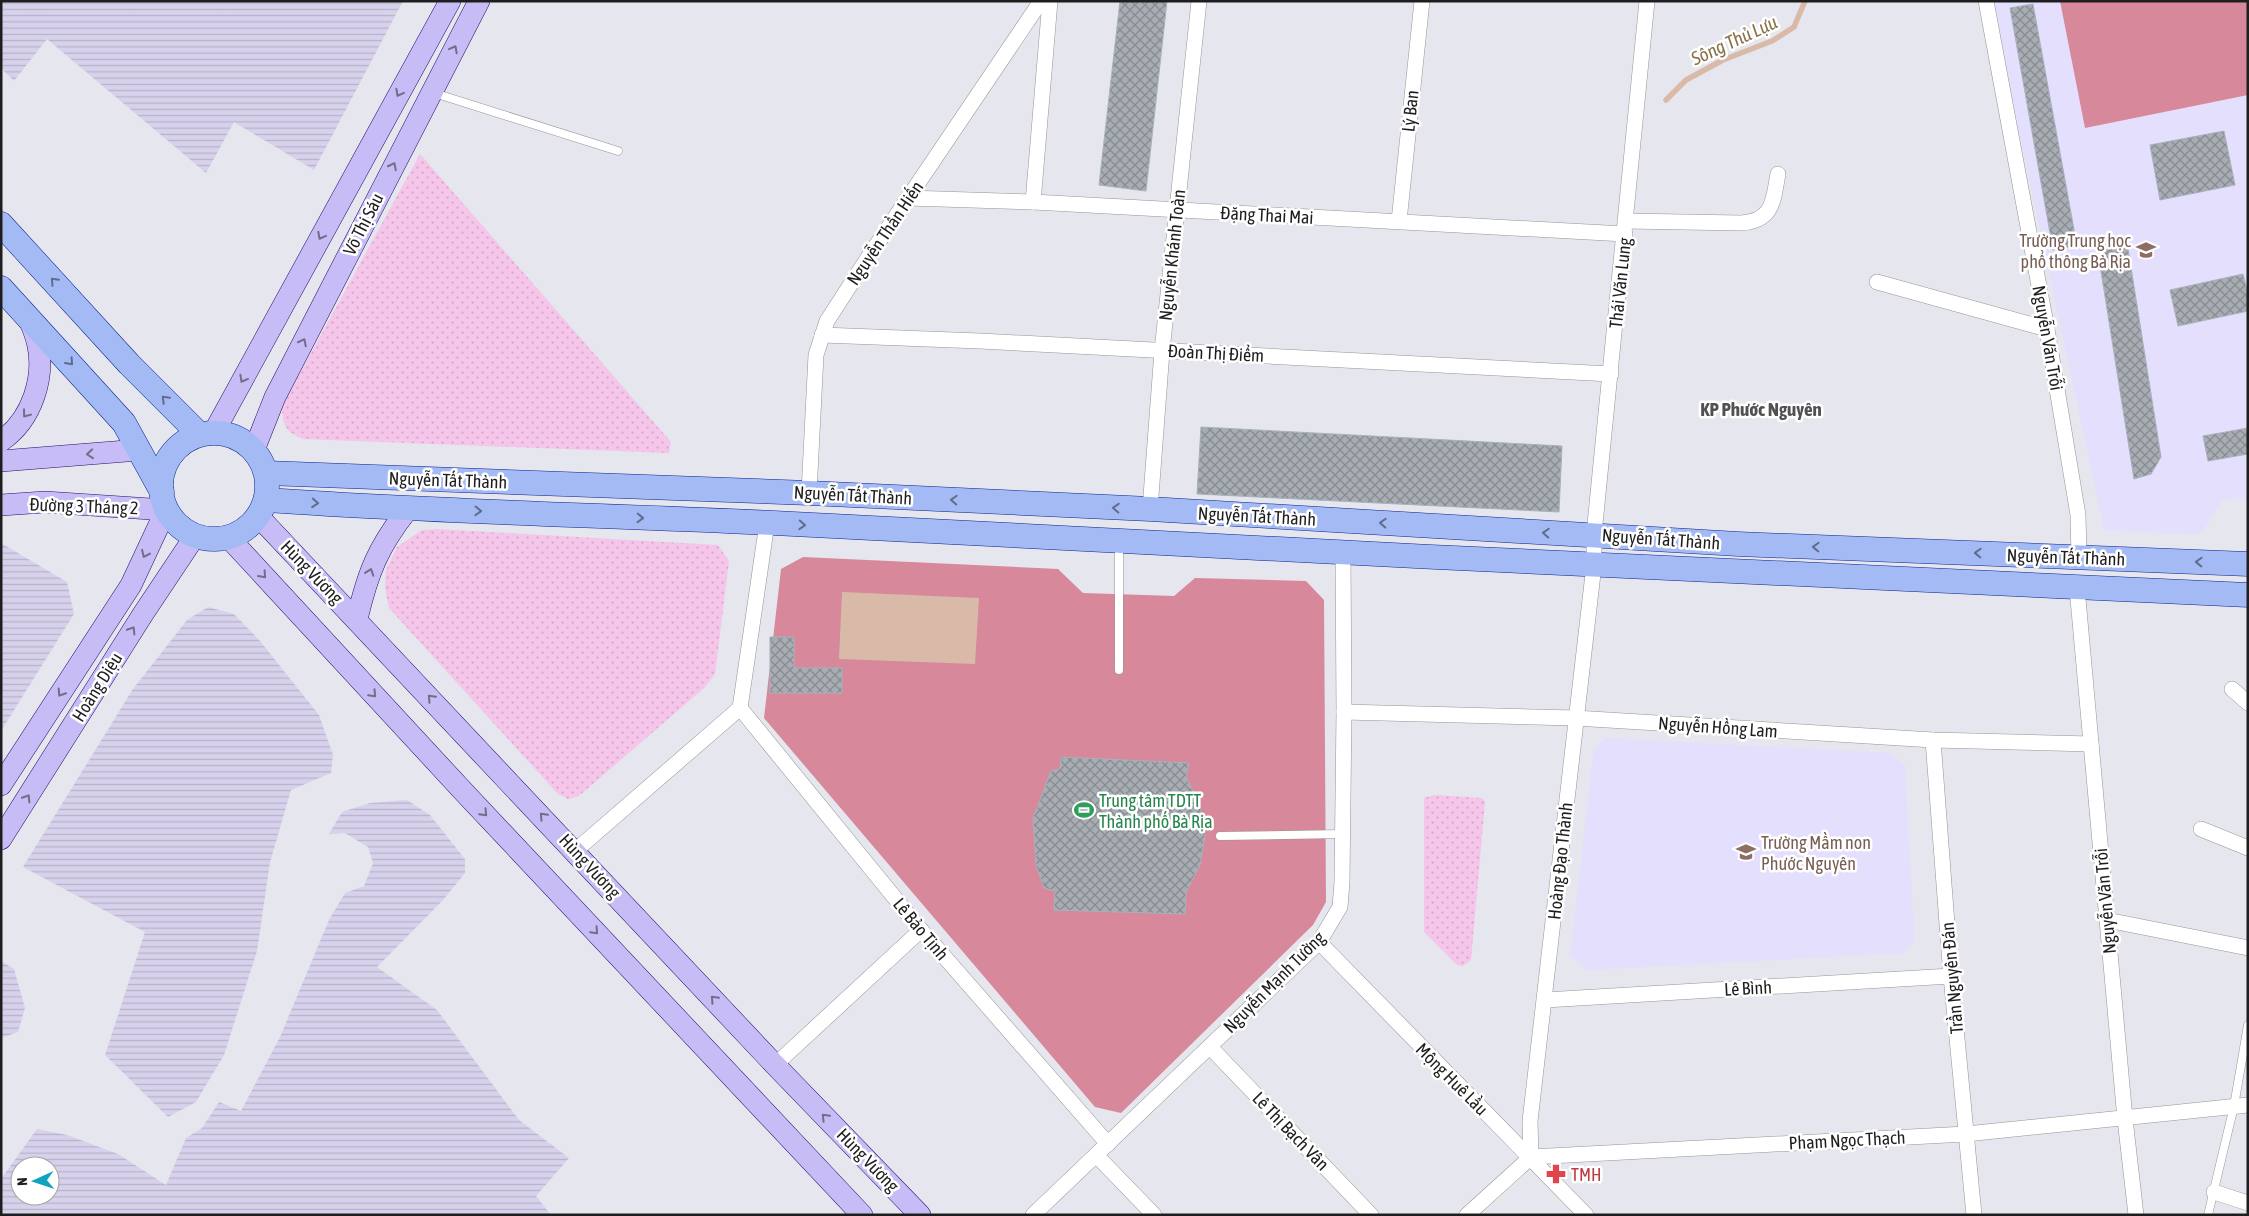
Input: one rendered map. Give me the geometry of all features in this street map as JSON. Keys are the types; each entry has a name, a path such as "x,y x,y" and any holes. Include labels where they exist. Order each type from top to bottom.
{"main road":[{"name":"Võ Thị Sáu","path":"199,436 450,1"},
{"name":"Võ Thị Sáu","path":"254,450 275,397 479,1"},
{"path":"1,224 129,364 199,436"},
{"path":"1,288 124,423 139,450 164,501 178,525 195,536 213,540 230,538 246,530 263,508 266,473 254,450 239,439 199,436 139,450 1,461"},
{"path":"1,441 11,434 32,406 38,375 38,342 28,317"},
{"path":"164,501 162,471 173,453 199,436"},
{"name":"Nguyễn Tất Thành","path":"266,473 809,493 1150,509 1738,544 2248,564"},
{"name":"Đường 3 Tháng 2","path":"1,505 45,502 164,501"},
{"name":"Hoàng Diệu","path":"1,785 131,585 164,501"},
{"name":"Nguyễn Tất Thành","path":"263,508 408,509 768,523 1343,554 2248,595"},
{"name":"Hùng Vương","path":"263,508 357,619 775,1064 920,1215"},
{"path":"357,619 370,569 391,530 408,509"},
{"name":"Hoàng Diệu","path":"1,839 143,614 195,536"},
{"name":"Hùng Vương","path":"230,538 462,790 862,1215"}],"street":[{"name":"Nguyễn Thần Hiến","path":"809,493 816,356 822,335 839,301 1041,1"},
{"path":"1033,202 1050,1"},
{"name":"Nguyễn Khánh Toàn","path":"1150,509 1162,351 1199,1"},
{"name":"Lý Ban","path":"1399,221 1422,1"},
{"name":"Thái Văn Lung","path":"1594,565 1594,534 1648,1"},
{"name":"Nguyễn Văn Trỗi","path":"1986,1 2047,329 2078,515 2079,557"},
{"name":"Đặng Thai Mai","path":"908,198 1033,202 1399,221 1626,228 1757,221 1768,212 1772,204 1778,174"},
{"path":"1877,282 2047,329"},
{"name":"Đoàn Thị Điểm","path":"822,335 1611,374"},
{"path":"576,851 740,708 768,523"},
{"name":"Nguyễn Mạnh Tường","path":"1033,1215 1319,942 1340,907 1343,834 1343,554"},
{"name":"Hoàng Đạo Thành","path":"1530,1157 1530,1121 1546,1000 1575,718 1594,565"},
{"name":"Nguyễn Văn Trỗi","path":"2077,588 2125,1119 2136,1215"},
{"path":"2232,689 2248,703"},
{"name":"Lê Bảo Tịnh","path":"740,708 1154,1215"},
{"name":"Nguyễn Hồng Lam","path":"1344,712 1575,718 1933,740 2091,744"},
{"name":"Trần Nguyên Đán","path":"1933,740 1951,976 1974,1215"},
{"path":"2201,829 2248,848"},
{"path":"2107,920 2248,948"},
{"path":"775,1064 921,930"},
{"name":"Mộng Huê Lầu","path":"1319,942 1586,1215"},
{"name":"Lê Bình","path":"1546,1000 1951,976"},
{"name":"Lê Thị Bạch Vân","path":"1210,1047 1372,1215"},
{"name":"Phạm Ngọc Thạch","path":"1530,1157 1966,1134 2125,1119 2241,1105"},
{"path":"1467,1215 1530,1157"},
{"path":"2214,1192 2248,1203"}],"lane":[{"path":"431,92 618,151"},
{"path":"1119,542 1119,670"},
{"path":"1220,836 1343,834"},
{"path":"2208,1215 2241,1105 2248,1025"}],"shaded area":[{"path":"1,1 403,1 314,170 234,122 206,173 47,39 14,81 1,68"},
{"name":"Trường Trung học phổ thông Bà Rịa","path":"1991,1 2248,1 2248,498 2223,500 2200,535 2104,530"},
{"path":"2060,1 2248,1 2248,95 2085,128"},
{"path":"420,154 671,442 669,453 303,439 288,430 284,423 282,406"},
{"path":"437,529 718,545 729,561 715,674 704,688 579,796 568,799 558,794 389,608 385,588 386,570 397,547 422,530"},
{"path":"1,543 67,582 74,614 1,731"},
{"name":"Trung tâm TDTT Thành phố Bà Rịa","path":"803,557 1058,569 1083,593 1174,596 1195,578 1306,581 1324,600 1326,902 1313,925 1121,1113 1095,1107 764,718 781,569"},
{"path":"842,592 979,598 975,664 839,659"},
{"path":"208,607 234,614 260,641 319,715 333,755 331,773 291,790 270,862 257,951 224,1055 196,1102 168,1117 105,1055 145,932 23,867 133,689 187,620"},
{"name":"Trường Mầm non Phước Nguyên","path":"1605,738 1890,753 1905,765 1914,939 1904,953 1587,970 1570,955 1594,749"},
{"path":"1434,795 1482,798 1485,802 1471,960 1463,966 1457,965 1424,932 1424,798"},
{"path":"407,800 430,815 465,859 465,873 443,900 377,967 437,1010 519,1120 569,1158 536,1196 551,1215 1,1215 1,1179 10,1166 10,1206 60,1206 60,1156 18,1156 37,1129 67,1135 118,1154 166,1185 186,1138 202,1128 219,1102 241,1111 280,1037 329,920 345,893 364,886 373,863 368,847 345,833 329,834 342,812 370,803"},
{"path":"1,961 14,969 25,1008 18,1032 1,1038"}],"building":[{"path":"1120,1 1167,1 1146,191 1099,185"},
{"path":"2033,4 2077,246 2053,250 2010,8"},
{"path":"2224,131 2235,185 2160,200 2150,145"},
{"path":"2127,242 2161,457 2151,474 2134,479 2097,246"},
{"path":"2243,274 2248,294 2248,311 2178,326 2170,290"},
{"path":"1201,427 1562,446 1559,512 1197,494"},
{"path":"2248,428 2248,454 2208,461 2203,436"},
{"path":"770,637 794,637 794,668 842,668 842,693 770,693"},
{"path":"1061,757 1189,763 1186,777 1200,805 1205,835 1200,865 1186,892 1185,914 1054,910 1055,891 1044,888 1036,866 1033,818 1051,771 1060,769"}],"waterway":[{"name":"Sông Thủ Lựu","path":"1666,100 1686,80 1723,60 1772,41 1794,27 1805,1"}],"place":[{"name":"Trường Trung học phổ thông Bà Rịa","path":"2146,250"},
{"name":"Trung tâm TDTT Thành phố Bà Rịa","path":"1084,810"},
{"name":"Trường Mầm non Phước Nguyên","path":"1746,852"},
{"name":"TMH","path":"1556,1174"}],"district":[{"name":"KP Phước Nguyên","path":"1761,409"}]}
